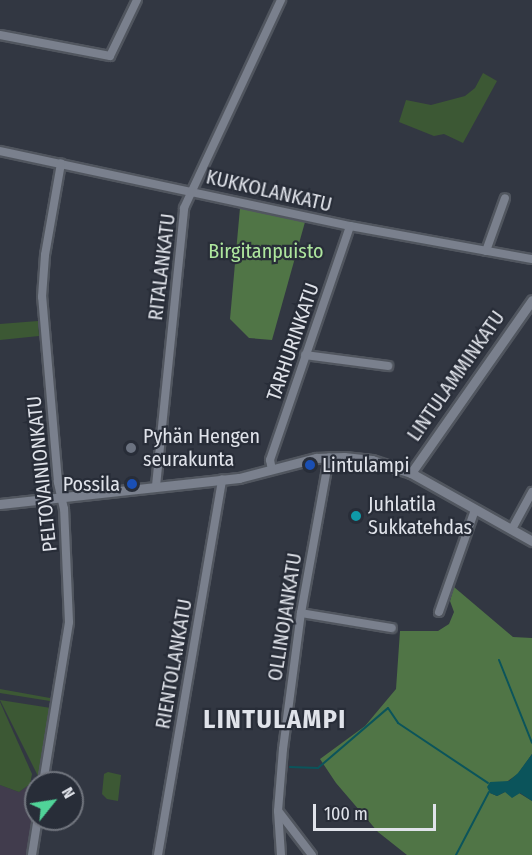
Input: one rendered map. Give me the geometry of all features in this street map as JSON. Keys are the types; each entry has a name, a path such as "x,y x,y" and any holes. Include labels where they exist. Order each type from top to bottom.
{"street":[{"path":"0,35 110,56 137,0"},
{"name":"RITALANKATU","path":"156,486 184,208 281,0"},
{"name":"KUKKOLANKATU","path":"0,151 194,190 350,226 532,259"},
{"name":"PELTOVAINIONKATU","path":"46,771 69,622 64,511 60,496 42,297 45,255 61,162"},
{"path":"486,251 505,198"},
{"name":"TARHURINKATU","path":"272,470 270,460 350,226"},
{"name":"LINTULAMMINKATU","path":"411,472 532,300"},
{"path":"305,355 388,366"},
{"path":"0,504 252,476 329,457 372,460 411,472 532,541"},
{"name":"OLLINOJANKATU","path":"281,855 278,811 301,613 329,457"},
{"name":"RIENTOLANKATU","path":"158,855 222,479"},
{"path":"512,530 532,492"},
{"path":"439,612 475,510"},
{"path":"301,613 393,628"},
{"path":"278,811 312,855"},
{"path":"32,855 36,831"}],"shaded area":[{"path":"0,785 19,792 24,788 24,831 30,831 26,855 0,855"}],"green space":[{"path":"483,73 497,81 463,143 444,134 434,136 399,122 406,100 431,105 465,96 475,88"},
{"name":"Birgitanpuisto","path":"240,208 305,222 272,340 249,338 230,319"},
{"path":"38,321 39,336 0,340 0,324"},
{"path":"454,587 513,637 532,638 532,754 518,774 490,793 497,796 505,792 519,793 532,801 532,855 407,855 378,832 336,783 320,759 365,726 396,689 400,631 438,631 449,624 454,612 450,601"},
{"path":"0,689 50,698 50,701 0,693"},
{"path":"0,700 51,708 40,771 36,771"},
{"path":"0,702 31,771 24,771 24,788 19,792 0,785"},
{"path":"108,772 121,775 118,801 107,799 102,794 104,774"}],"water":[{"path":"532,754 532,801 520,793 512,798 505,792 497,796 490,793 487,787 490,782 509,781"}],"waterway":[{"path":"499,660 532,743"},
{"path":"290,767 318,768 388,708 398,723 488,783"},
{"path":"456,855 489,792"}],"place":[{"name":"Pyhän Hengen seurakunta","path":"131,448"},
{"name":"Lintulampi","path":"310,465"},
{"name":"Possila","path":"132,484"},
{"name":"Juhlatila Sukkatehdas","path":"356,516"}],"district":[{"name":"LINTULAMPI","path":"275,720"}]}
